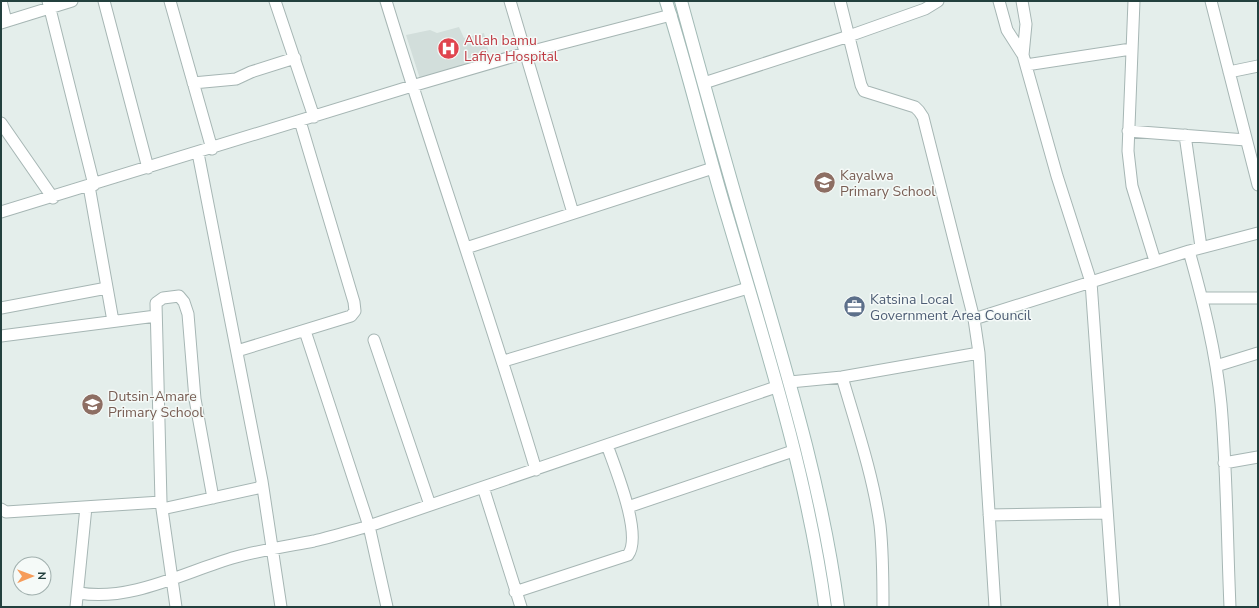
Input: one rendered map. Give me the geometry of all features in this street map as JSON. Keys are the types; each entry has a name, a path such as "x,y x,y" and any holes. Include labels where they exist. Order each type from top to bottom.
{"main road":[{"path":"666,1 776,387 813,531 825,607"},
{"path":"681,1 726,164 790,382 825,521 838,607"}],"street":[{"path":"2,1 4,22 49,4 72,1"},
{"path":"104,1 148,168"},
{"path":"170,1 212,148"},
{"path":"275,1 314,117"},
{"path":"386,1 412,86 504,361 536,470"},
{"path":"510,1 574,213"},
{"path":"840,1 861,85 864,91 915,108 919,111 923,118 974,319 979,353 995,607"},
{"path":"999,1 1007,30 1025,60 1057,176 1091,282 1114,607"},
{"path":"1022,1 1026,24 1025,60"},
{"path":"1134,1 1128,151 1132,186 1155,261"},
{"path":"1211,1 1258,185"},
{"path":"704,84 849,36 934,2"},
{"path":"49,4 92,186 113,321"},
{"path":"1,212 53,198 412,86 526,53 671,15"},
{"path":"1025,60 1131,49"},
{"path":"193,83 236,79 251,72 295,58"},
{"path":"1229,72 1258,66"},
{"path":"237,351 351,316 355,311 354,302 300,121"},
{"path":"1,123 53,198"},
{"path":"1128,131 1246,140"},
{"path":"1185,135 1201,248"},
{"path":"198,153 262,485 281,607"},
{"path":"466,248 713,168"},
{"path":"974,319 1155,261 1258,233"},
{"path":"1189,251 1202,298 1216,366 1221,404 1230,607"},
{"path":"1,308 107,288"},
{"path":"504,361 748,288"},
{"path":"176,607 161,506 156,316 156,303 158,300 179,296 183,299 188,314 191,334 195,399 213,498"},
{"path":"1202,298 1258,298"},
{"path":"1,336 156,316"},
{"path":"305,331 369,526 387,607"},
{"path":"374,340 430,505"},
{"path":"790,382 842,377 979,353"},
{"path":"1216,366 1258,353"},
{"path":"842,377 872,487 880,524 883,559 883,607"},
{"path":"78,593 104,595 132,590 172,579 237,557 315,541 369,526 776,387"},
{"path":"515,592 628,554 633,549 634,542 628,507 607,445"},
{"path":"628,507 793,452"},
{"path":"1224,463 1258,457"},
{"path":"2,511 86,507 161,506 213,498 258,488 262,485"},
{"path":"483,487 521,607"},
{"path":"76,607 86,507"},
{"path":"989,515 1107,513"}],"shaded area":[{"name":"Allah bamu Lafiya Hospital","path":"459,27 464,38 484,33 490,58 421,82 406,35 430,30 437,33"}],"place":[{"name":"Allah bamu Lafiya Hospital","path":"449,48"},
{"name":"Kayalwa Primary School","path":"825,183"},
{"name":"Katsina Local Government Area Council","path":"854,307"},
{"name":"Dutsin-Amare Primary School","path":"92,404"}]}
